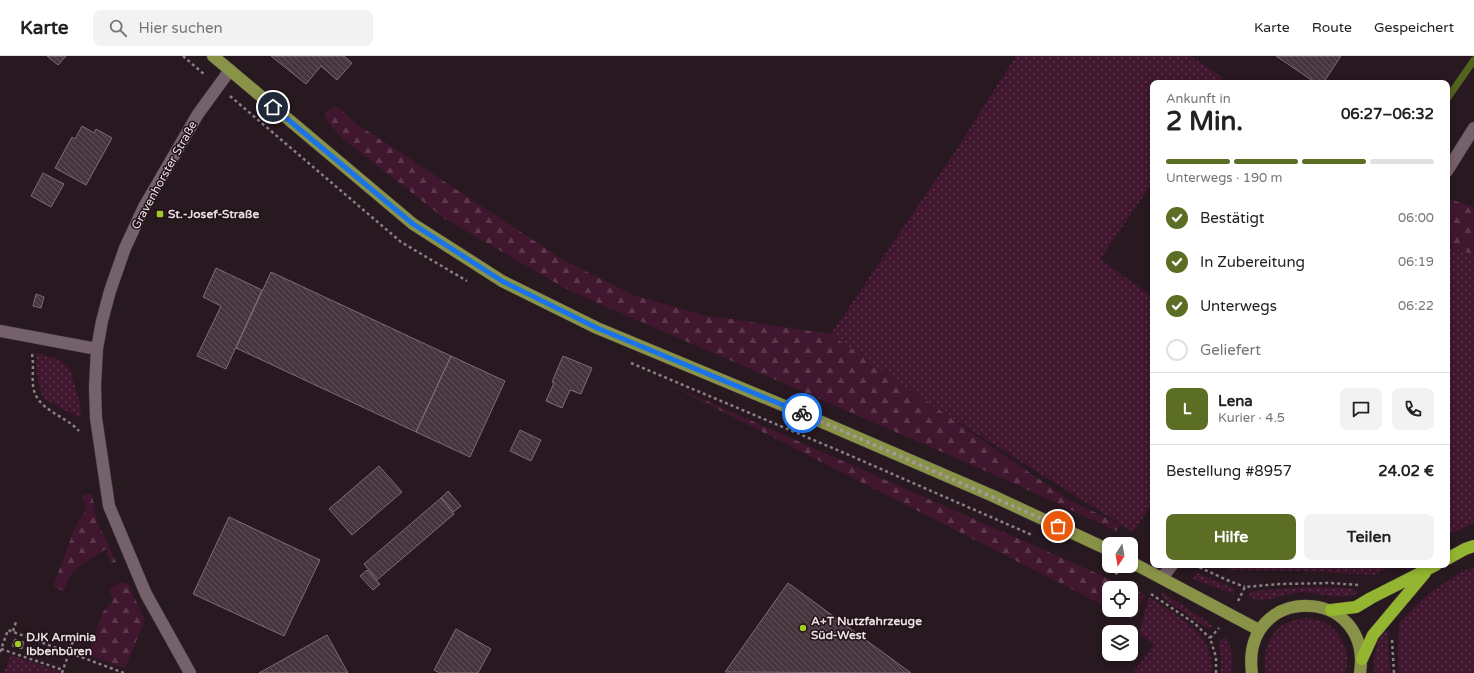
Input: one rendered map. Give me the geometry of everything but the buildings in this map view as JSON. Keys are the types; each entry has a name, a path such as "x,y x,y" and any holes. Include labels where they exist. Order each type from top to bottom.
{"highway":[{"path":"1450,557 1474,546"},
{"path":"1331,610 1356,607 1370,598 1430,568"},
{"path":"1362,659 1373,635 1431,568"}],"main road":[{"path":"213,56 413,224 502,281 597,328 801,413 993,496 1102,547"},
{"path":"1138,566 1259,630"},
{"path":"1252,673 1250,660 1252,645 1259,630 1270,618 1283,609 1299,605 1315,605 1331,610 1343,619 1353,630 1360,644 1362,659 1360,673"}],"street":[{"name":"Gravenhorster Straße","path":"190,673 146,594 109,506 96,418 95,386 97,349 102,321 110,291 125,248 144,207 198,114 230,70"},
{"path":"1450,166 1474,128"},
{"path":"0,332 97,349"},
{"path":"1162,578 1170,568"}],"path":[{"path":"33,338 33,385 36,398 48,409 74,424 81,432"},
{"path":"1201,568 1245,587"},
{"path":"1216,673 1216,657 1210,638 1231,614"},
{"path":"12,631 16,622"},
{"path":"73,641 69,652 62,672 0,650 8,630 69,652 124,673"}],"green space":[{"path":"1016,56 1190,56 1222,77 1220,80 1150,80 1150,186 1100,259 1150,295 1150,507 1133,532 827,340 958,147"},
{"path":"338,107 354,122 565,261 633,295 704,315 830,334 1066,498 1121,525 1116,531 1011,482 568,290 444,218 343,139 328,122 324,115 331,108"},
{"path":"1450,199 1474,207 1474,255 1450,247"},
{"path":"1450,247 1474,255 1474,523 1450,534"},
{"path":"37,353 60,360 70,369 80,404 81,418 45,399 41,390 38,376 36,363"},
{"path":"664,382 1114,581 1102,581 1102,604"},
{"path":"92,493 96,519 116,562 111,563 106,549 78,567 70,576 64,591 53,587 75,527 87,508 81,496"},
{"path":"1474,567 1474,673 1399,673 1399,623 1428,594 1461,572"},
{"path":"1228,568 1388,568 1375,575 1302,571 1227,570"},
{"path":"1197,573 1235,589 1234,594 1193,579"},
{"path":"121,582 128,584 145,620 125,668 88,655 103,612 113,601 109,589"},
{"path":"1311,587 1351,588 1359,593 1342,597 1302,592 1267,600 1248,597 1253,591"},
{"path":"1138,591 1146,595 1138,608"},
{"path":"1162,592 1214,626 1208,629 1164,599 1162,597"},
{"path":"1149,597 1182,619 1201,636 1208,647 1212,673 1133,673 1154,644 1139,634"},
{"path":"1310,618 1326,623 1337,632 1341,638 1346,651 1347,659 1345,673 1266,673 1265,656 1270,640 1274,634 1286,623 1296,619"},
{"path":"1385,630 1388,634 1390,673 1374,673 1375,650"},
{"path":"1225,637 1230,646 1232,655 1230,673 1221,673 1221,657 1218,644"},
{"path":"11,655 63,673 4,673"}],"waterway":[{"path":"1450,95 1474,60"}],"way so far":[{"path":"802,413 1058,526"}],"place":[{"name":"St.-Josef-Straße","path":"160,214"},
{"name":"A+T Nutzfahrzeuge Süd-West","path":"803,628"},
{"name":"DJK Arminia Ibbenbüren","path":"18,644"}],"route":[{"path":"273,107 413,224 502,281 597,328 802,413"}]}
